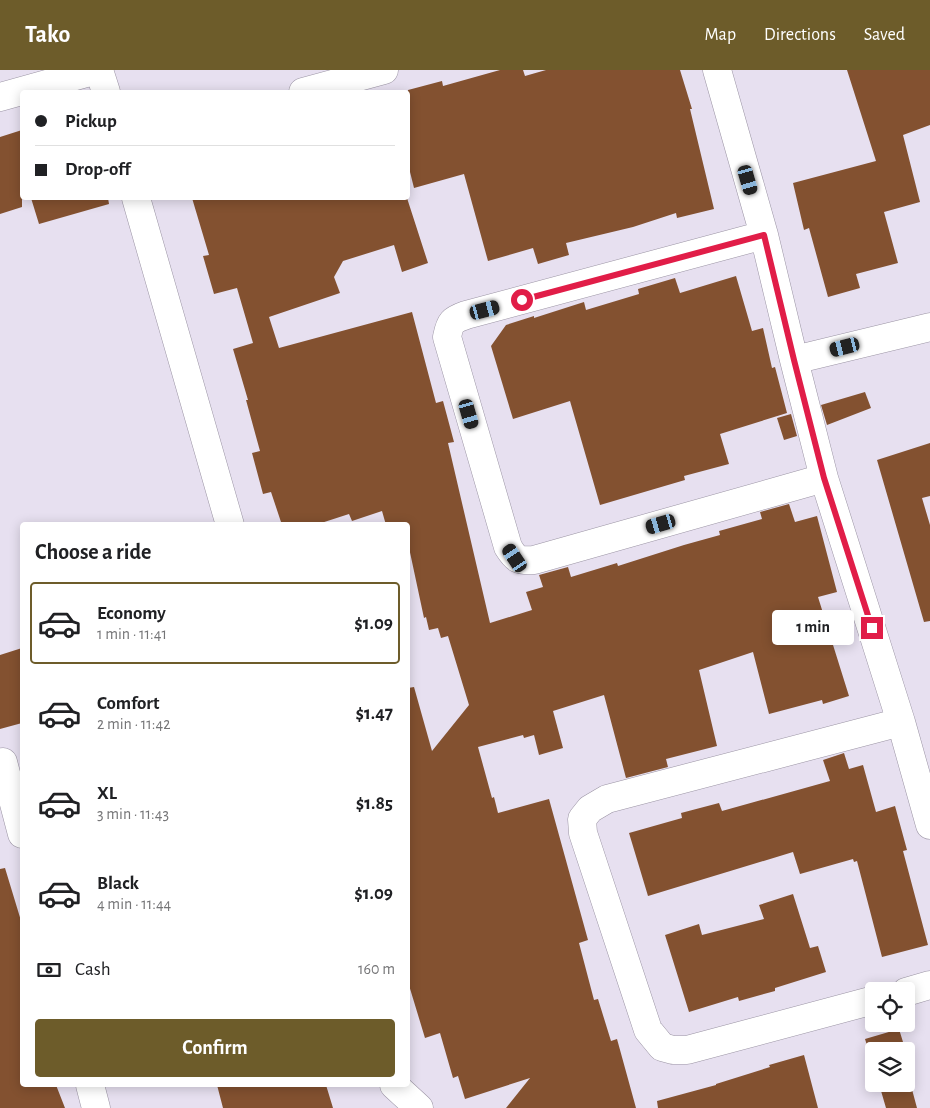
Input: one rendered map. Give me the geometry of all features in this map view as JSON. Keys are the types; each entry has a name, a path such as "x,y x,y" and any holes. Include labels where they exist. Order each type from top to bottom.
{"street":[{"path":"23,90 98,70 105,90"},
{"path":"310,90 384,70"},
{"path":"717,70 764,235 824,478 901,722 930,825"},
{"path":"0,96 20,91"},
{"path":"137,200 229,522"},
{"path":"764,235 456,318 449,325 447,337 508,547 515,558 523,561 534,560 824,478"},
{"path":"794,360 930,327"},
{"path":"865,1002 686,1050 673,1050 662,1047 648,1030 583,833 582,820 590,809 607,799 901,722"},
{"path":"9,761 20,823"},
{"path":"915,989 930,985"},
{"path":"91,1087 96,1108"},
{"path":"396,1087 419,1108"}],"building":[{"path":"500,70 523,70 525,76 546,70 680,70 692,109 690,109 714,209 677,218 676,213 633,227 566,243 569,255 538,264 533,248 488,261 464,174 414,188 410,172 410,90 408,90 442,81 443,86"},
{"path":"847,70 930,70 930,125 903,135 920,202 884,212 898,263 856,274 860,288 828,297 809,228 804,230 793,183 876,161"},
{"path":"20,131 20,200 22,200 22,207 0,214 0,137"},
{"path":"32,200 108,200 109,204 39,224"},
{"path":"193,200 408,200 428,263 402,272 394,245 343,261 334,277 340,293 269,317 279,348 412,312 436,403 443,401 454,442 448,443 490,623 532,610 526,592 543,587 539,575 568,567 571,577 617,563 618,566 720,535 719,531 762,519 760,512 789,504 795,522 817,516 837,592 818,597 849,696 823,704 822,700 769,714 753,652 699,670 717,746 666,759 668,767 626,778 604,695 553,711 563,748 539,755 534,735 524,738 523,735 478,747 498,813 549,799 588,940 579,943 594,1000 598,999 611,1041 617,1039 636,1108 506,1108 530,1078 465,1099 458,1076 453,1078 440,1033 425,1038 410,989 410,688 414,687 432,751 469,705 448,636 441,638 438,628 429,630 426,617 424,618 410,552 410,522 385,522 382,511 352,521 349,514 324,522 281,522 271,492 263,494 252,453 260,451 233,349 253,343 237,288 214,294 203,256 209,255"},
{"path":"736,276 752,331 763,328 772,368 775,367 787,413 720,434 729,464 684,476 685,480 600,505 570,401 513,419 491,346 506,325 534,316 534,318 584,302 586,310 639,294 638,289 675,278 680,293"},
{"path":"865,392 871,408 827,425 821,405"},
{"path":"791,414 797,436 784,440 777,418"},
{"path":"930,443 930,496 922,498 930,525 930,621 924,622 877,460"},
{"path":"20,649 20,724 0,729 0,655"},
{"path":"844,753 849,769 863,765 876,812 895,806 907,850 903,851 928,945 882,957 857,861 854,862 853,859 800,874 793,852 648,896 629,833 682,818 681,813 719,803 722,811 830,781 823,760"},
{"path":"5,868 20,917 20,1087 57,1087 65,1108 0,1108 0,869"},
{"path":"793,894 810,948 818,946 826,972 775,988 775,991 739,1001 738,997 689,1012 665,935 699,924 702,935 764,919 759,905"},
{"path":"889,1032 900,1032 903,1042 866,1042 865,1039"},
{"path":"804,1055 818,1108 658,1108 657,1101 716,1085 770,1067 769,1065"},
{"path":"218,1087 327,1087 333,1108 223,1108"},
{"path":"881,1092 913,1092 917,1108 886,1108"}],"route":[{"path":"522,300 764,235 824,478 872,628"}]}
